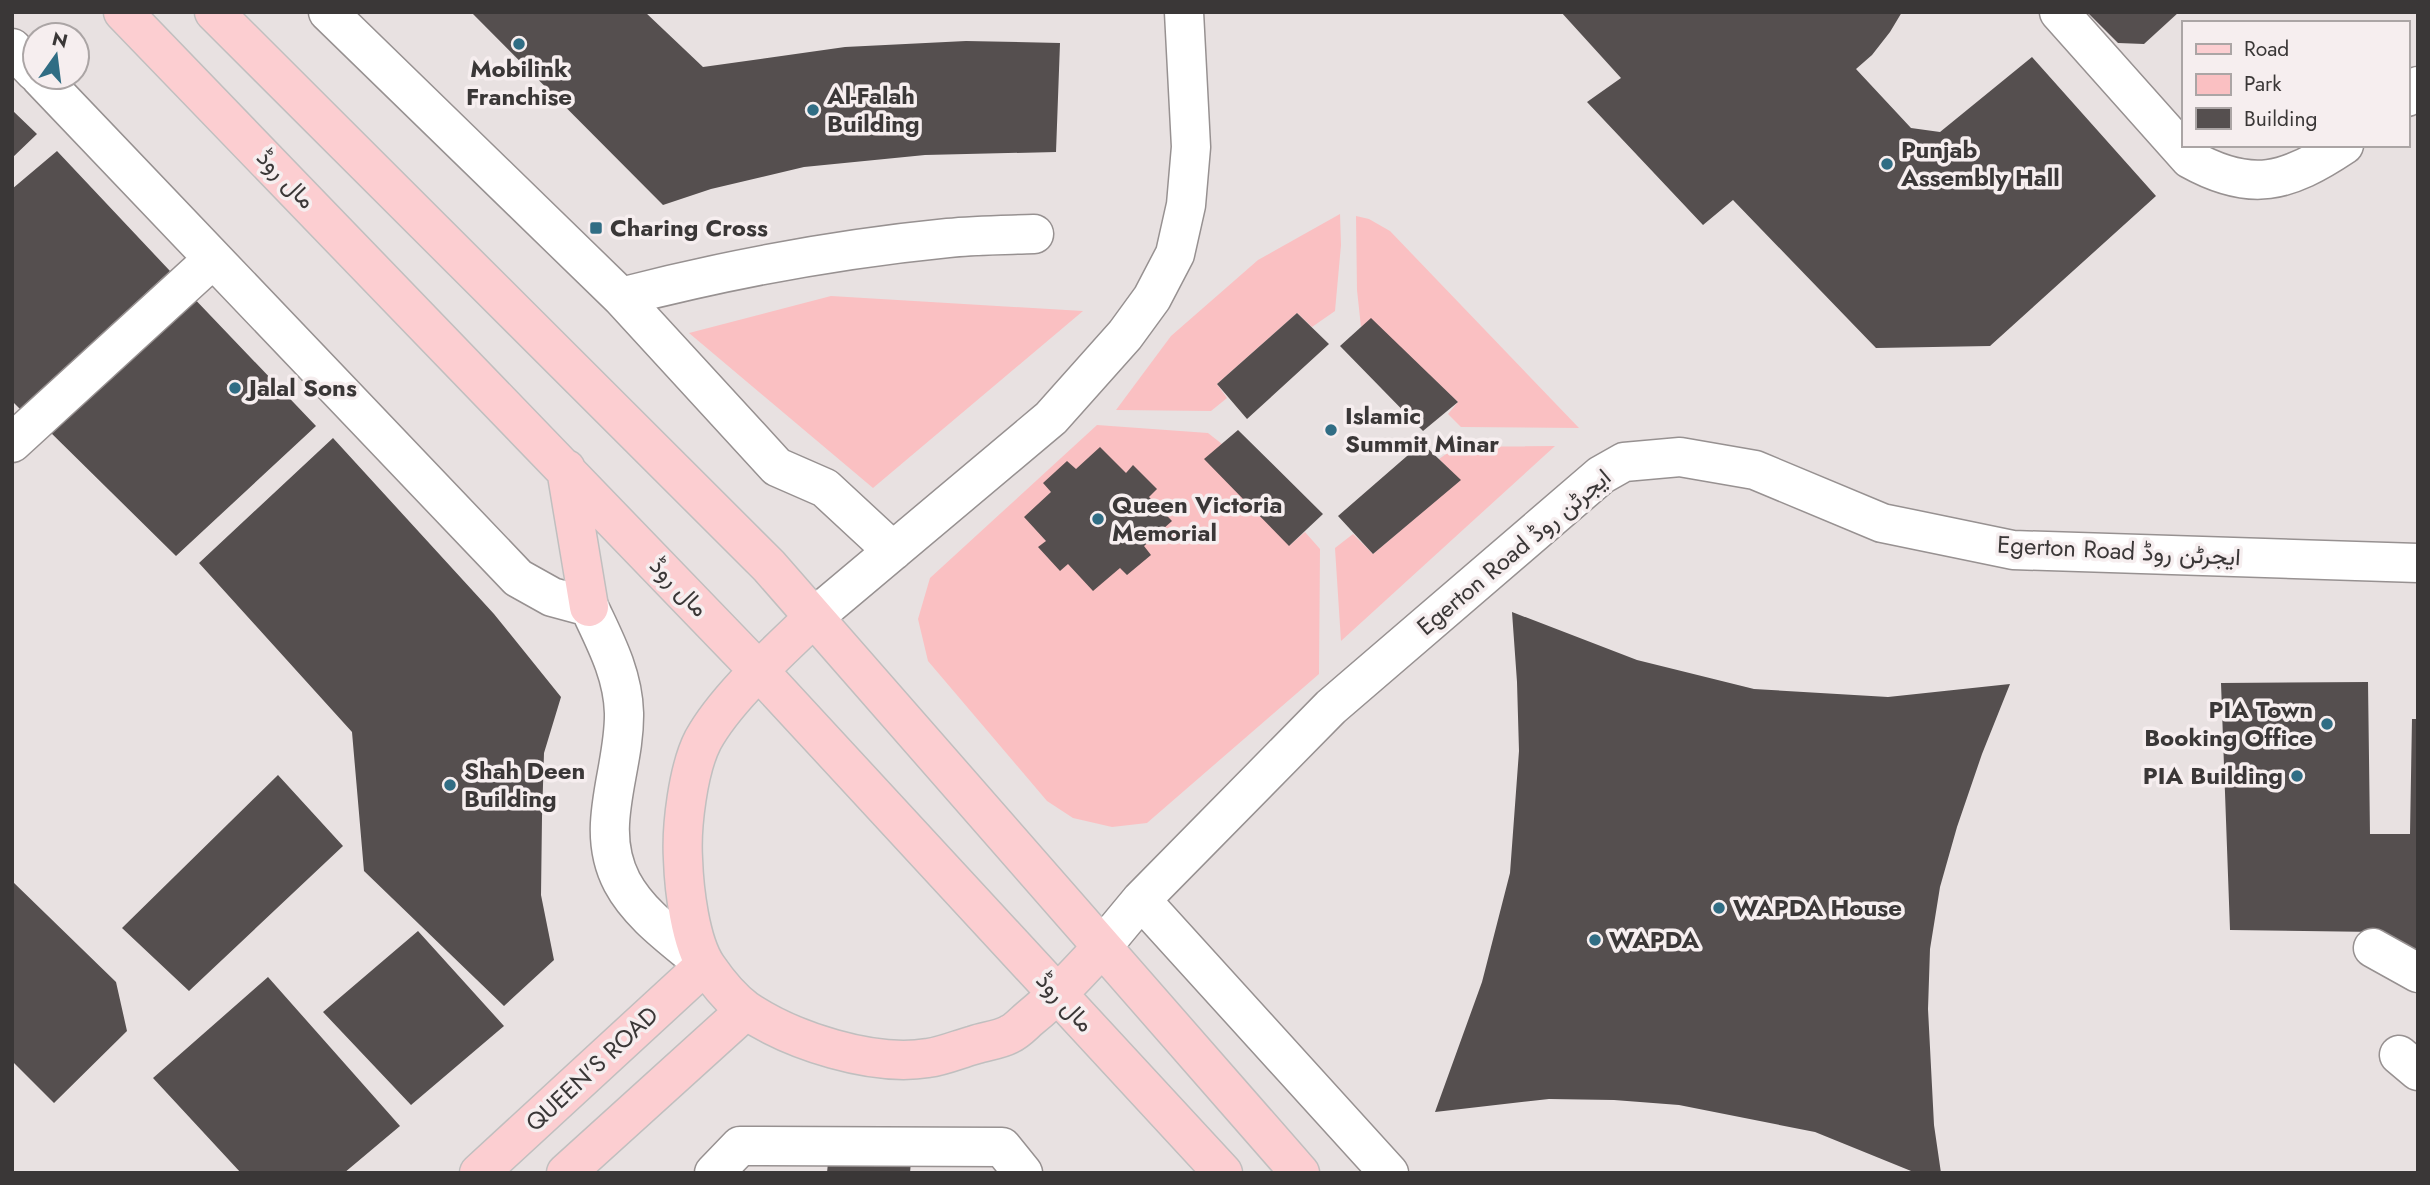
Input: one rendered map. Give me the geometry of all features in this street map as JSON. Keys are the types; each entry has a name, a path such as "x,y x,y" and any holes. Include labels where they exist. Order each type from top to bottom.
{"main road":[{"name":"مال روڈ","path":"123,12 759,671 1223,1173"},
{"path":"214,12 769,566 1300,1173"},
{"path":"566,469 589,607"},
{"path":"813,618 759,671 703,741 685,810 682,844 684,886 691,923 705,965 727,994 746,1010 779,1028 869,1057 929,1058 1010,1034 1058,994 1102,947"},
{"name":"QUEEN'S ROAD","path":"479,1173 705,965"},
{"path":"566,1173 746,1010"}],"street":[{"path":"328,12 621,297 777,467 825,488 893,551"},
{"path":"813,618 1051,418 1125,335 1152,298 1175,254 1186,205 1191,147 1184,12"},
{"path":"2059,12 2190,159 2216,174 2249,181 2289,176 2340,147"},
{"path":"53,91 518,578 552,597 589,607 613,659 624,712 609,820 608,839 614,862 621,881 633,900 652,920 705,965"},
{"path":"621,297 704,275 826,253 951,237 1034,234"},
{"path":"12,443 213,259"},
{"name":"Egerton Road ایجرٹن روڈ","path":"1102,947 1142,900 1331,707 1601,475 1624,462 1680,457 1755,470 1882,523 2013,550 2418,563"},
{"path":"1142,900 1389,1173"},
{"path":"2372,948 2418,973"},
{"path":"714,1173 740,1146 754,1146 1002,1147 1023,1173"}],"green space":[{"path":"1340,214 1341,245 1335,311 1312,327 1297,313 1217,384 1227,398 1211,411 1116,410 1171,336 1258,260"},
{"path":"1356,216 1369,219 1390,231 1579,428 1461,427 1448,414 1458,402 1371,319 1361,327 1357,290"},
{"path":"831,296 1083,311 873,488 689,333"},
{"path":"1097,425 1208,433 1222,444 1290,545 1305,532 1320,549 1319,674 1147,823 1112,827 1073,818 1047,801 928,661 918,619 930,578"},
{"path":"1555,446 1341,641 1335,548 1353,534 1373,554 1460,480 1439,459 1456,447"}],"building":[{"name":"Al-Falah Building","path":"471,12 645,12 703,67 845,47 966,41 1060,43 1056,152 925,155 804,167 711,189 663,205"},
{"name":"Punjab Assembly Hall","path":"1561,12 1902,12 1872,55 1856,69 1911,128 1940,132 2032,57 2156,196 1990,346 1876,348 1733,200 1703,225 1587,102 1621,78"},
{"path":"2087,12 2179,12 2144,44 2118,43"},
{"path":"12,110 37,134 12,158"},
{"path":"57,151 170,271 20,409 12,401 12,189"},
{"path":"188,292 316,426 176,556 44,426"},
{"path":"1297,313 1329,344 1247,419 1217,384"},
{"path":"1371,318 1458,402 1423,431 1340,346"},
{"path":"1238,430 1323,514 1289,546 1204,459"},
{"path":"333,438 494,614 561,697 544,753 542,817 541,895 554,960 504,1006 364,871 352,732 199,563"},
{"path":"1422,443 1461,480 1373,554 1338,516"},
{"name":"Queen Victoria Memorial","path":"1100,447 1126,473 1133,465 1157,489 1149,497 1172,521 1144,546 1151,555 1127,575 1120,568 1093,591 1068,564 1060,571 1038,547 1046,541 1024,517 1051,492 1043,483 1067,461 1076,469"},
{"name":"WAPDA House","path":"1512,612 1637,660 1754,689 1888,697 2010,684 1957,827 1940,887 1930,949 1928,1009 1934,1125 1941,1173 1916,1173 1815,1132 1679,1105 1549,1099 1435,1112 1482,982 1510,873 1519,751"},
{"name":"PIA Building","path":"2368,682 2370,834 2410,834 2412,719 2418,719 2418,956 2377,932 2230,930 2221,683"},
{"path":"278,775 343,846 189,991 122,928"},
{"path":"12,881 116,982 127,1031 54,1103 12,1061"},
{"path":"418,931 504,1026 411,1105 323,1012"},
{"path":"268,977 400,1126 344,1173 241,1173 153,1078"},
{"path":"830,1141 912,1149 910,1173 827,1173"}],"place":[{"name":"Mobilink Franchise","path":"519,44"},
{"name":"Al-Falah Building","path":"813,110"},
{"name":"Punjab Assembly Hall","path":"1887,164"},
{"name":"Charing Cross","path":"596,228"},
{"name":"Jalal Sons","path":"235,388"},
{"name":"Islamic Summit Minar","path":"1331,430"},
{"name":"Queen Victoria Memorial","path":"1098,519"},
{"name":"PIA Town Booking Office","path":"2327,724"},
{"name":"PIA Building","path":"2297,776"},
{"name":"Shah Deen Building","path":"450,785"},
{"name":"WAPDA House","path":"1719,908"},
{"name":"WAPDA","path":"1595,940"}]}
